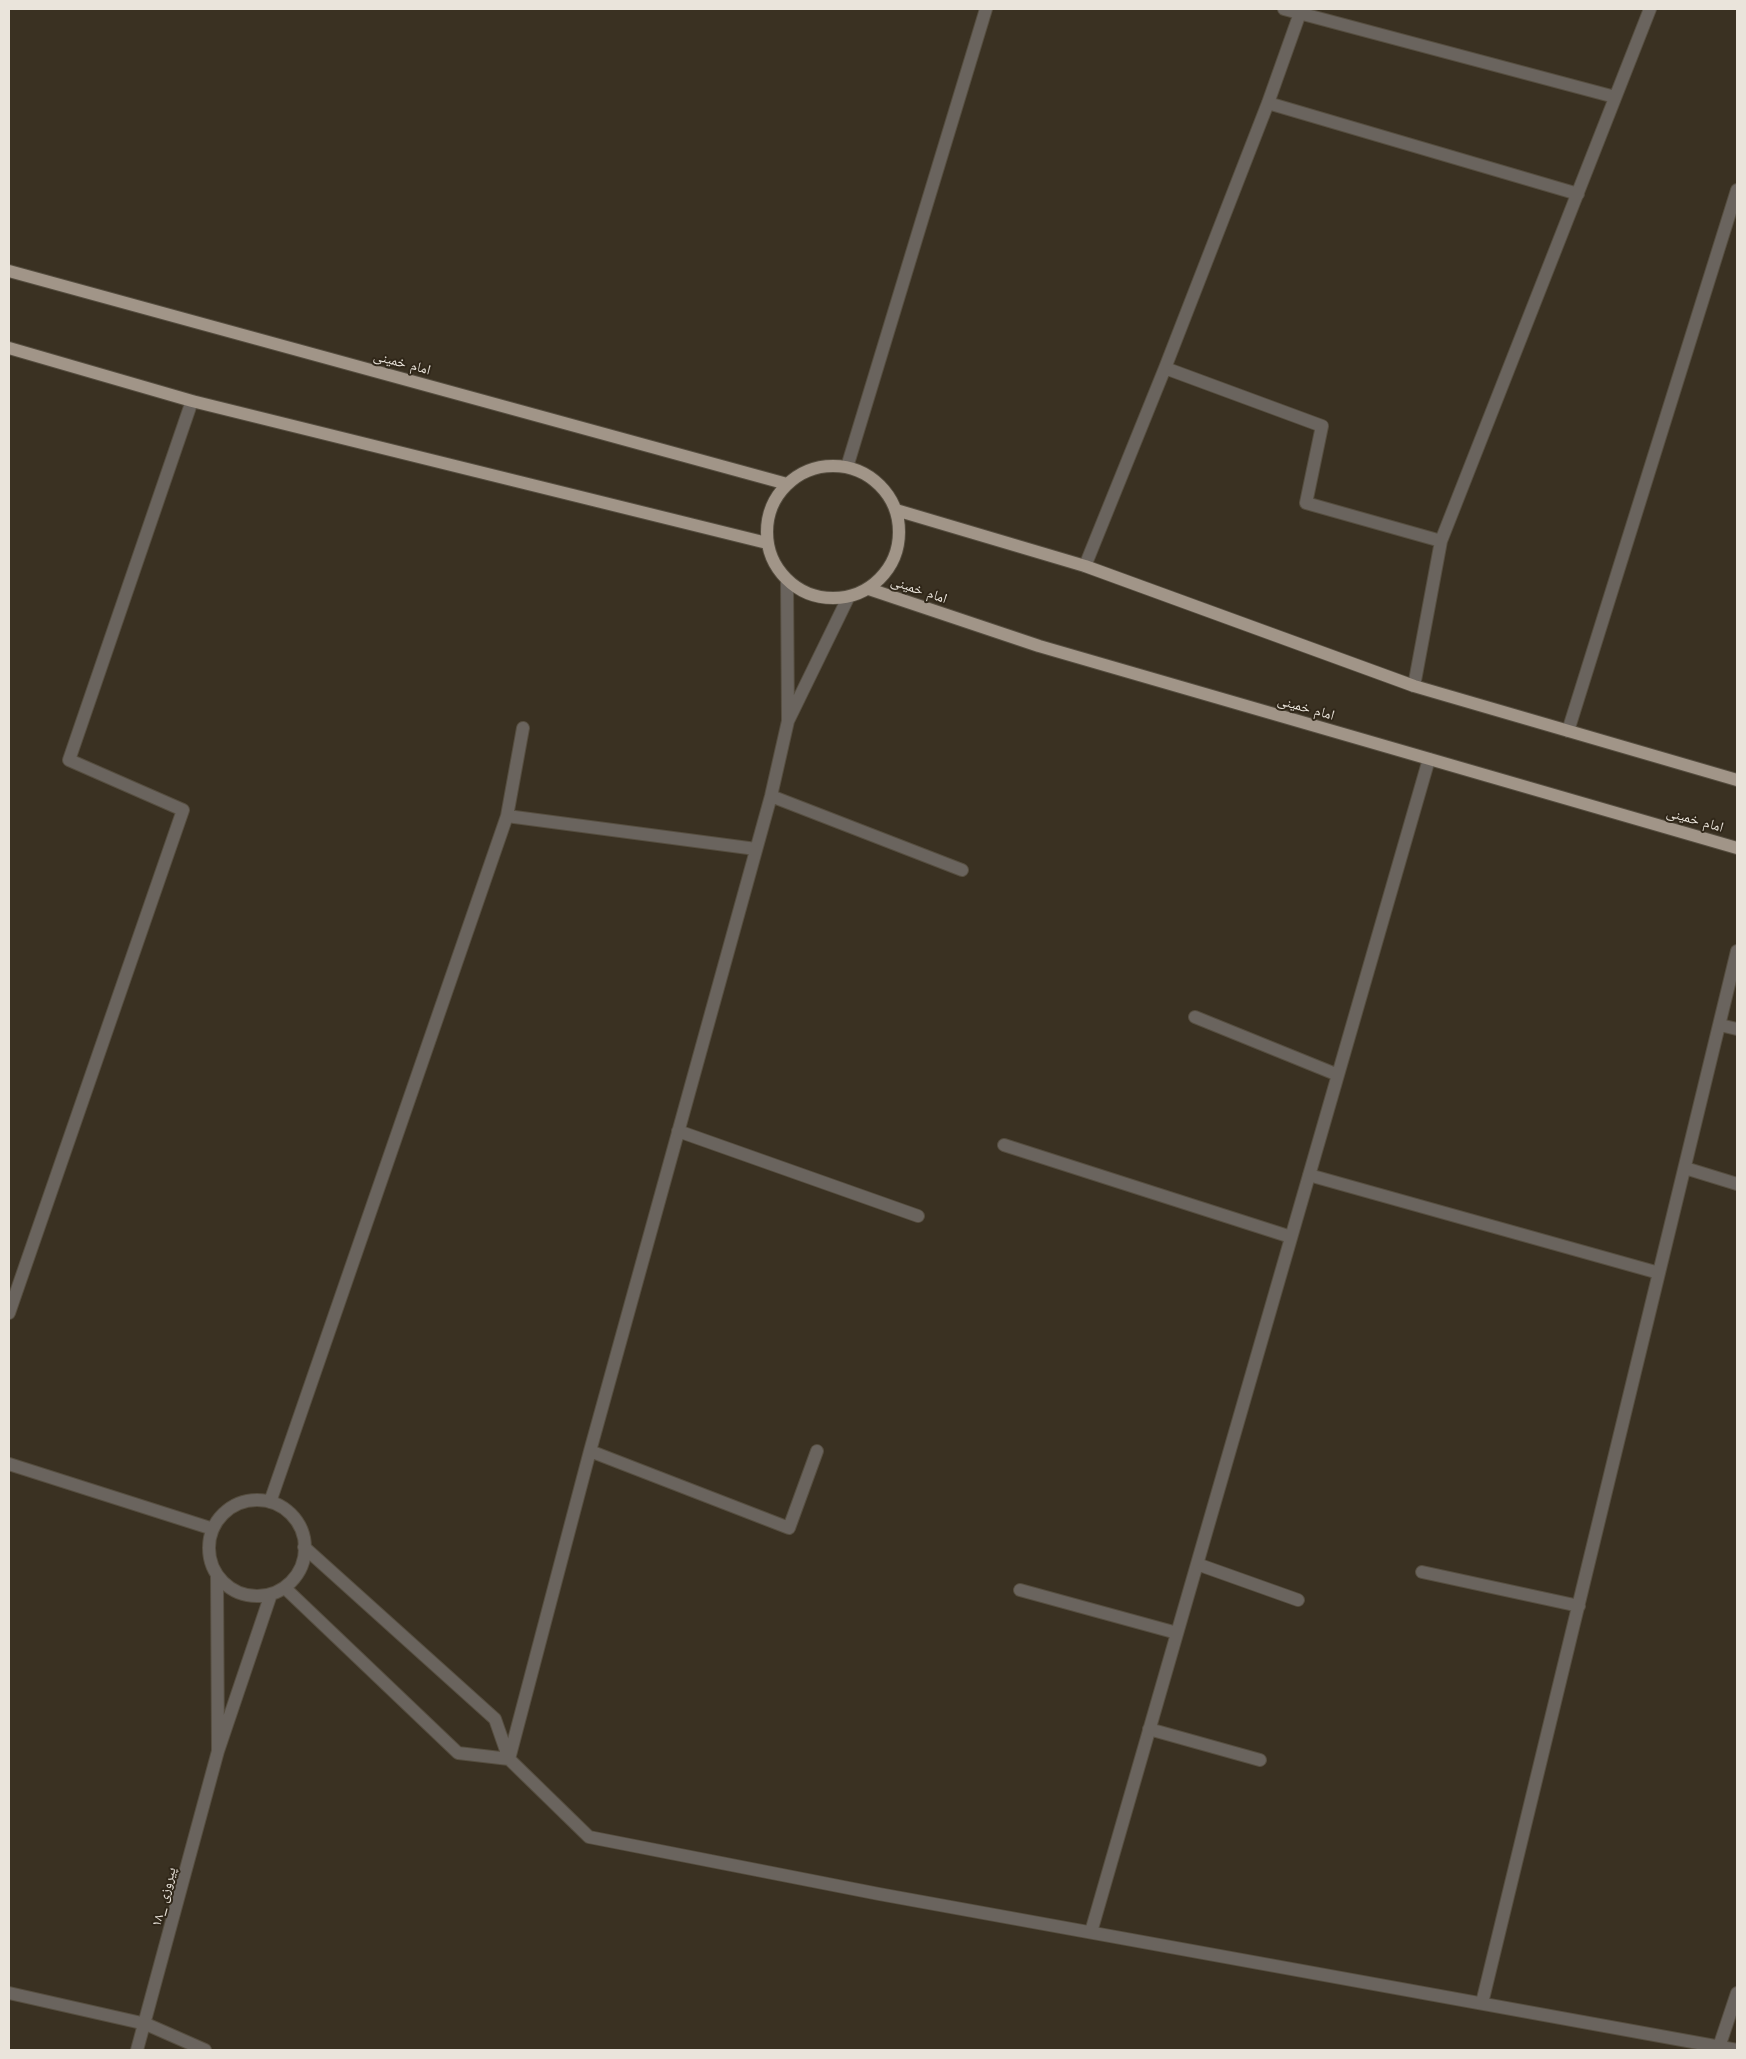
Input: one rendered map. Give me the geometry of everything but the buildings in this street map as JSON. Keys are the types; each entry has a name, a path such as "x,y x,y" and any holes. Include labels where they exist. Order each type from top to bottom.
{"main road":[{"name":"امام خمینی","path":"9,271 787,484"},
{"path":"9,348 192,401 767,543"},
{"path":"825,466 847,467 868,475 885,490 896,510 900,532 896,554 886,573 869,589 848,598 826,599 804,593 787,580 774,563 767,543 767,521 774,500 787,484 805,471 825,466"},
{"path":"896,510 1085,566 1414,686 1737,780"},
{"name":"امام خمینی","path":"869,589 1039,646 1737,848"}],"street":[{"path":"847,467 986,9"},
{"path":"1284,9 1616,97"},
{"path":"1414,686 1441,541 1650,9"},
{"path":"1085,566 1165,368 1268,103 1300,13"},
{"path":"1268,103 1578,194"},
{"path":"1568,731 1737,190"},
{"path":"1165,368 1322,426 1306,503 1441,541"},
{"path":"9,1313 183,810 70,760 192,401"},
{"path":"509,1759 590,1451 771,796 788,721 787,580"},
{"path":"788,721 848,598"},
{"path":"270,1502 507,816 523,728"},
{"path":"1091,1932 1429,759"},
{"path":"771,796 962,870"},
{"path":"507,816 756,849"},
{"path":"1482,2003 1737,951"},
{"path":"1195,1017 1338,1075"},
{"path":"1720,1024 1737,1029"},
{"path":"678,1131 918,1216"},
{"path":"1004,1144 1292,1237"},
{"path":"1685,1168 1737,1184"},
{"path":"1309,1175 1659,1273"},
{"path":"590,1451 790,1528 817,1451"},
{"path":"9,1464 213,1529"},
{"path":"250,1500 270,1502 282,1506 294,1517 302,1531 303,1562 296,1576 285,1588 271,1594 256,1597 241,1594 228,1587 217,1576 210,1561 208,1545 213,1529 222,1515 234,1505 250,1500"},
{"path":"304,1547 496,1718 509,1759 589,1837 879,1894 1737,2050"},
{"path":"1197,1564 1298,1600"},
{"path":"1422,1572 1578,1606"},
{"path":"217,1576 218,1751"},
{"path":"285,1588 458,1753 509,1759"},
{"path":"1020,1590 1177,1633"},
{"path":"218,1751 271,1594"},
{"path":"1149,1729 1260,1760"},
{"name":"پیروزی _۱۸","path":"138,2050 218,1751"},
{"path":"1719,2047 1737,1992"},
{"path":"9,1993 146,2024 205,2050"}]}
